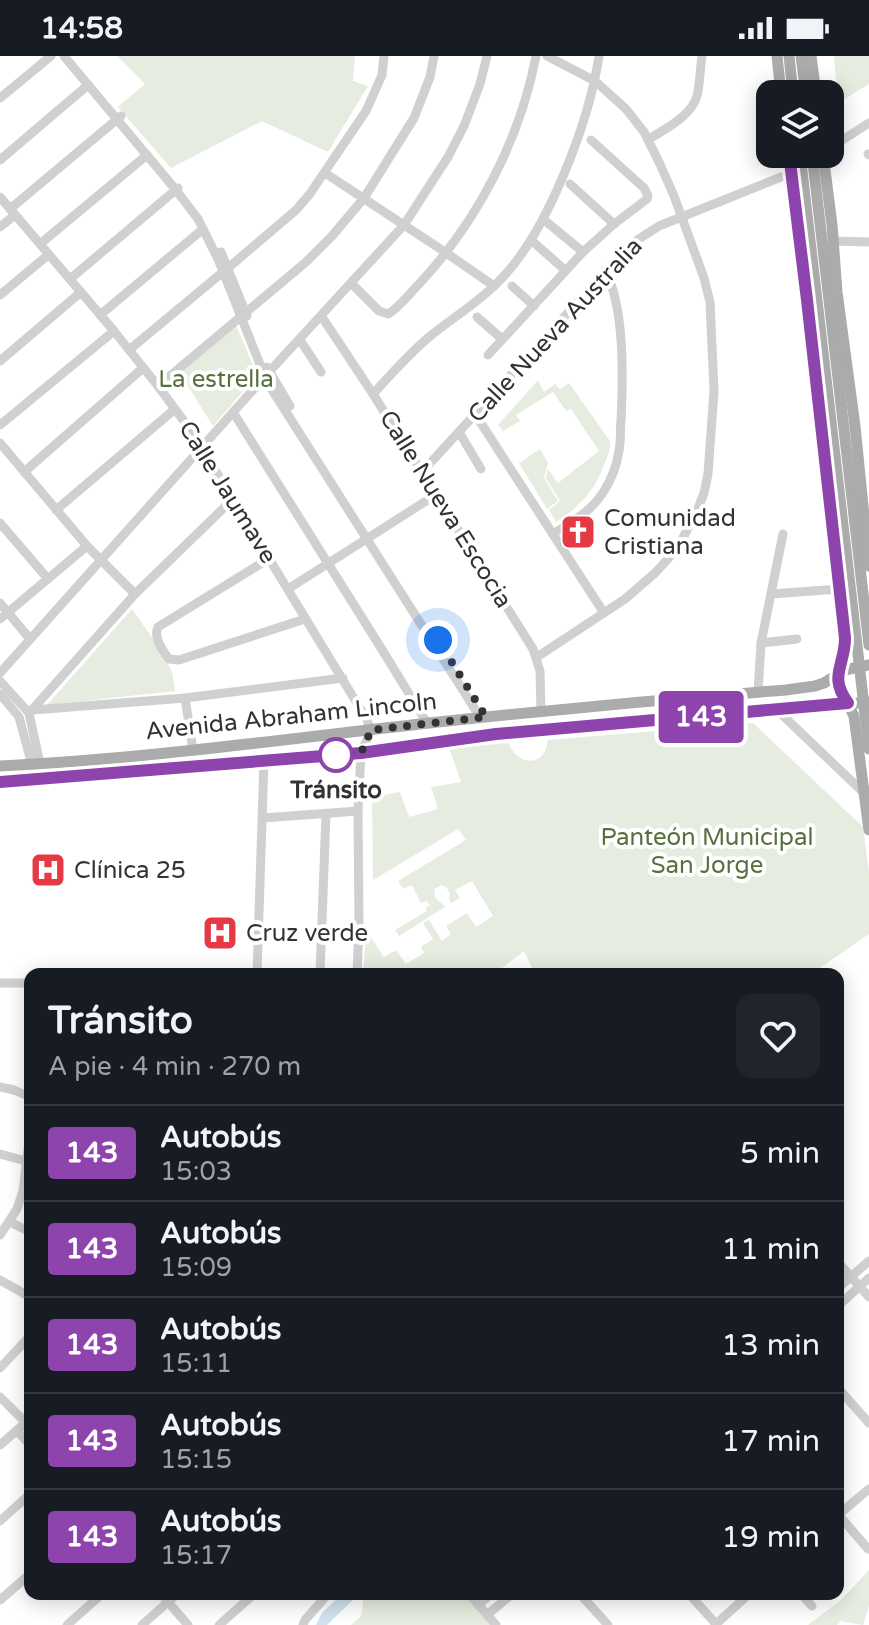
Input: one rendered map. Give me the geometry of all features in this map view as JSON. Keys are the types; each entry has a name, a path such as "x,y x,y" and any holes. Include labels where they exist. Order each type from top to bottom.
{"main road":[{"path":"811,56 814,80"},
{"path":"784,80 789,57"},
{"path":"789,57 791,80"},
{"path":"789,57 800,80"},
{"path":"790,168 845,645 837,673 838,685 854,716 858,734 867,789 869,830"},
{"path":"798,228 799,168"},
{"path":"801,168 843,473"},
{"path":"815,168 869,749"},
{"path":"818,168 830,206"},
{"path":"825,168 837,292 866,504 869,566"},
{"path":"819,403 843,473"},
{"path":"843,473 853,406"},
{"path":"852,556 869,645"},
{"path":"841,603 853,614 865,612 869,605"},
{"path":"843,624 857,617 869,617"},
{"name":"Avenida Abraham Lincoln","path":"0,766 193,750 541,711 815,686 851,667 869,665"},
{"path":"0,782 361,753 496,734 869,702"}],"street":[{"path":"0,98 51,56"},
{"path":"64,56 204,218 267,374 483,717"},
{"path":"71,56 147,155 178,188 226,270"},
{"path":"129,350 296,210 366,111 382,75 384,56"},
{"path":"158,386 320,249 364,198 414,118 430,77 434,56"},
{"path":"0,673 404,225 464,126 487,56"},
{"path":"352,284 379,311 388,314 436,266 502,161 519,121 536,56"},
{"path":"537,657 643,584 676,550 704,493 714,391 710,302 704,278 674,196 648,140 626,109 595,81 547,56"},
{"path":"373,394 414,350 494,286 531,240 578,135 595,81 599,56"},
{"path":"648,140 681,118 694,103 702,56"},
{"path":"0,160 88,85"},
{"path":"0,227 12,212 119,118"},
{"path":"844,139 869,123"},
{"path":"488,355 583,252 648,198 644,188 591,140"},
{"path":"40,244 147,155"},
{"path":"325,173 494,286"},
{"name":"Calle Nueva Australia","path":"422,472 605,270 639,237 791,173"},
{"path":"570,184 614,224"},
{"path":"70,279 178,188"},
{"name":"Calle Jaumave","path":"0,197 114,331 202,447 343,678 371,730"},
{"path":"543,219 583,252"},
{"path":"100,315 203,229"},
{"path":"531,240 565,270"},
{"path":"833,241 869,242"},
{"path":"0,295 48,255"},
{"path":"553,534 584,514 598,500 606,489 619,451 622,388 618,309 605,270"},
{"path":"512,286 534,306"},
{"path":"0,361 81,292"},
{"name":"Calle Nueva Escocia","path":"322,317 437,494 537,657 541,711"},
{"path":"477,317 502,339"},
{"path":"0,425 114,331"},
{"path":"300,340 321,372"},
{"path":"24,472 143,368"},
{"path":"56,510 175,409"},
{"path":"233,412 427,723"},
{"path":"475,414 604,613"},
{"path":"459,432 481,469"},
{"path":"0,443 87,546 135,594"},
{"path":"288,589 437,494"},
{"path":"36,764 30,732 31,712 135,594 233,499"},
{"path":"0,523 48,579"},
{"path":"758,692 761,643 783,534"},
{"path":"4,616 87,546"},
{"path":"270,558 156,629 163,650 173,660 185,658 305,619"},
{"path":"771,594 839,589"},
{"path":"0,603 4,616 30,639"},
{"path":"761,643 797,639"},
{"path":"0,694 31,712 185,698 343,678"},
{"path":"0,681 30,732"},
{"path":"185,698 193,750"},
{"path":"777,710 867,789"},
{"path":"357,968 361,753 371,730"},
{"path":"257,968 264,760"},
{"path":"263,818 358,811"},
{"path":"320,968 326,814"},
{"path":"0,983 24,983"},
{"path":"0,1087 24,1094"},
{"path":"0,1154 24,1160"},
{"path":"0,1235 17,1209 24,1185"},
{"path":"10,1222 24,1229"},
{"path":"844,1283 869,1261"},
{"path":"844,1268 869,1297"},
{"path":"844,1301 869,1278"},
{"path":"0,1280 24,1294"},
{"path":"0,1368 24,1342"},
{"path":"844,1395 869,1423"},
{"path":"0,1397 24,1418"},
{"path":"0,1445 24,1425"},
{"path":"17,1431 24,1439"},
{"path":"844,1510 869,1489"},
{"path":"0,1521 24,1499"},
{"path":"844,1522 868,1549"},
{"path":"0,1600 24,1579"},
{"path":"67,1625 95,1600"},
{"path":"142,1625 163,1600"},
{"path":"167,1600 188,1625"},
{"path":"219,1625 247,1600"},
{"path":"302,1623 323,1600"},
{"path":"474,1600 496,1625"},
{"path":"478,1605 484,1600"},
{"path":"487,1615 505,1600"},
{"path":"585,1600 608,1625"},
{"path":"694,1600 716,1625 743,1600"},
{"path":"806,1600 812,1606"}],"green space":[{"path":"117,56 355,56 353,81 368,86 328,152 262,121 171,168 118,107 145,84"},
{"path":"834,56 869,56 869,84 844,99 844,80 836,80"},
{"name":"La estrella","path":"236,325 257,375 213,426 180,373"},
{"path":"538,380 544,392 555,384 560,389 569,383 610,441 607,457 590,491 579,505 556,522 549,510 560,501 546,478 548,469 558,483 599,451 571,409 566,411 553,392 516,415 520,421 503,431 498,425"},
{"path":"540,449 548,463 544,478 558,501 547,509 519,463"},
{"path":"132,609 162,652 172,672 175,691 47,705"},
{"name":"Panteón Municipal San Jorge","path":"753,723 863,827 869,872 869,934 820,968 532,968 524,951 502,968 363,968 366,930 384,957 396,950 406,964 424,953 421,947 433,939 423,923 429,920 442,941 451,934 446,926 467,913 476,927 493,916 472,881 455,890 460,898 451,903 450,893 441,885 435,889 435,895 445,907 399,936 395,930 427,911 425,908 430,905 427,901 421,903 412,885 403,889 398,881 466,840 458,829 373,880 372,797 400,792 409,817 438,809 431,787 461,782 449,748 509,743 519,757 529,761 540,758 548,740"},
{"path":"869,1570 869,1606 863,1625 840,1621 837,1625 808,1625 844,1600"},
{"path":"363,1600 471,1600 492,1623 351,1625 361,1616"}],"water":[{"path":"336,1600 353,1600 327,1625 316,1625 322,1613"}],"bus line":[{"name":"143","path":"0,782 361,753 496,734 848,703 838,685 837,673 845,638 791,168"}],"place":[{"name":"Comunidad Cristiana","path":"578,532"},
{"name":"Tránsito","path":"336,755"},
{"name":"Clínica 25","path":"48,870"},
{"name":"Cruz verde","path":"220,933"}],"route":[{"path":"336,755 361,753 371,730 486,717 438,640"}]}
